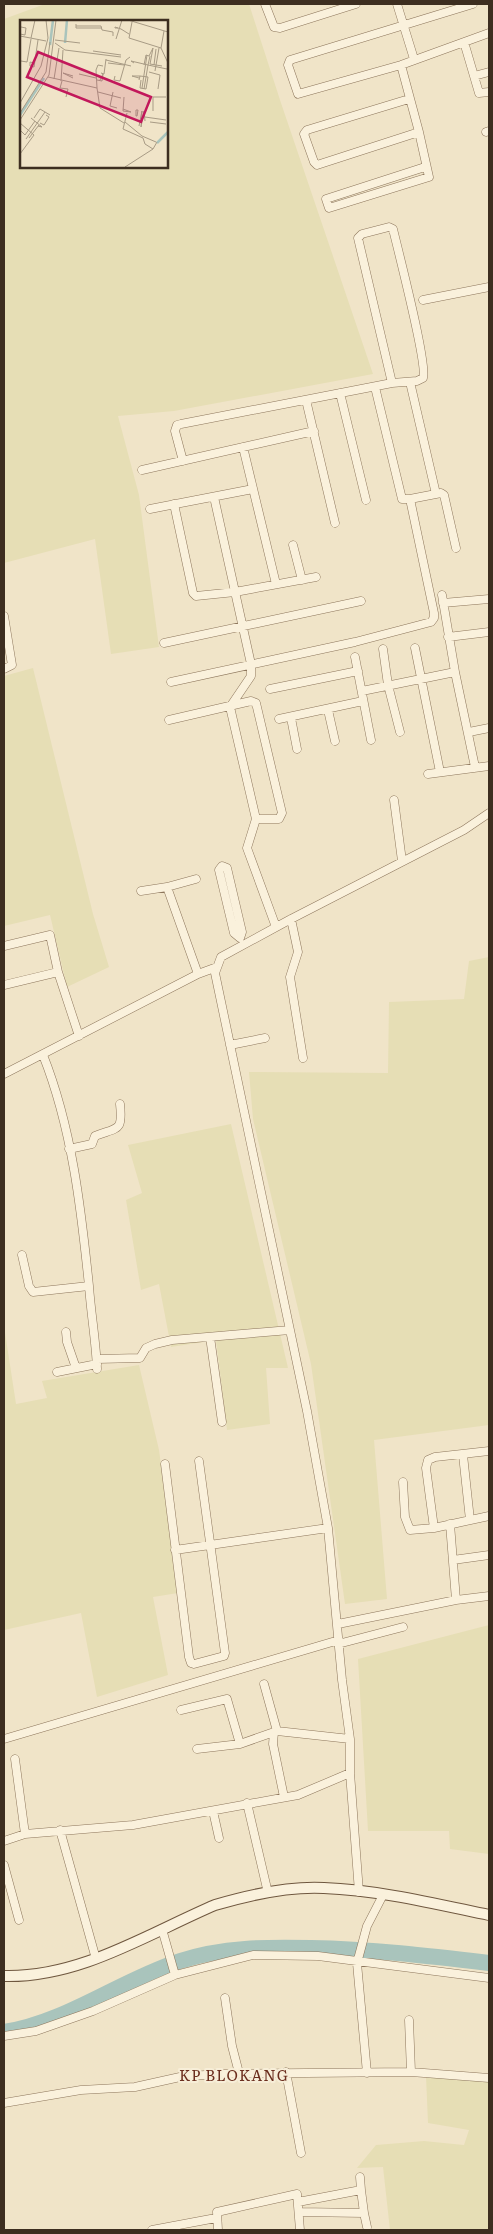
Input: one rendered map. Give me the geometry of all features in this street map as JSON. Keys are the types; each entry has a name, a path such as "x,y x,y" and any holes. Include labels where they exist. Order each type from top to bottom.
{"main road":[{"path":"4,1976 19,1977 64,1970 96,1959 216,1906 268,1893 324,1888 383,1895 489,1915"}],"street":[{"path":"265,4 274,27 280,28 356,4"},
{"path":"397,4 414,59"},
{"path":"473,4 290,60 288,65 298,94 400,64 489,34"},
{"path":"464,42 479,93 489,92"},
{"path":"400,64 419,132 425,167 429,177 329,208 326,198 425,167"},
{"path":"474,76 489,72"},
{"path":"409,99 307,130 304,134 314,162 317,165 419,132"},
{"path":"183,461 175,431 177,425 340,393 410,382 423,378 424,367 393,229 389,227 362,234 358,238 392,384"},
{"path":"423,300 489,287"},
{"path":"410,382 436,494"},
{"path":"375,387 402,499 441,492 444,495 456,548"},
{"path":"340,393 366,500"},
{"path":"306,400 335,523"},
{"path":"142,470 314,431"},
{"path":"243,447 276,584"},
{"path":"150,509 253,489"},
{"path":"214,497 251,664 250,676 230,707 256,819 247,848 276,927"},
{"path":"171,682 355,642 431,622 434,618 410,499"},
{"path":"174,504 193,593 200,597 316,578"},
{"path":"293,545 302,580"},
{"path":"476,768 448,637 443,599 489,599"},
{"path":"164,643 361,601"},
{"path":"4,616 12,665 4,669"},
{"path":"448,637 489,632"},
{"path":"415,648 440,772"},
{"path":"383,649 388,685 400,732"},
{"path":"355,657 371,740"},
{"path":"270,689 358,670"},
{"path":"362,691 455,672"},
{"path":"169,720 252,701 256,703 282,813 280,819 256,819"},
{"path":"279,719 291,718 363,701"},
{"path":"328,710 335,741"},
{"path":"291,718 297,749"},
{"path":"469,732 489,728"},
{"path":"428,774 489,766"},
{"path":"394,800 402,861"},
{"path":"359,1892 350,1773 350,1739 328,1528 307,1411 215,973 221,957 464,830 489,813"},
{"path":"240,938 234,933 219,870 222,866 227,868 242,932 240,938 242,946"},
{"path":"141,891 167,887 196,879"},
{"path":"167,887 198,974"},
{"path":"291,919 298,952 290,977 303,1058"},
{"path":"4,946 50,935 58,972 79,1036"},
{"path":"4,1074 198,974 217,967"},
{"path":"4,985 58,972"},
{"path":"230,1045 265,1038"},
{"path":"43,1055 64,1115 84,1240 97,1364"},
{"path":"69,1148 92,1144 95,1136 117,1129 122,1118 120,1104"},
{"path":"22,1255 32,1292 89,1286"},
{"path":"57,1372 140,1358 146,1348 172,1340 290,1330"},
{"path":"66,1332 67,1342 76,1368"},
{"path":"210,1337 222,1422"},
{"path":"434,1528 426,1468 428,1460 435,1457 489,1451"},
{"path":"463,1455 470,1520"},
{"path":"165,1464 189,1660 194,1664 215,1660 224,1656 225,1653 198,1461"},
{"path":"403,1482 405,1517 410,1530 434,1528 489,1516"},
{"path":"450,1524 456,1600"},
{"path":"175,1550 328,1528"},
{"path":"453,1560 489,1555"},
{"path":"338,1624 456,1600 489,1596"},
{"path":"4,1739 339,1642 403,1627"},
{"path":"264,1684 275,1732 273,1744 284,1797"},
{"path":"181,1710 227,1699 240,1744"},
{"path":"197,1749 240,1744 275,1732 350,1739"},
{"path":"15,1759 25,1834"},
{"path":"4,1841 25,1834 133,1825 298,1795 350,1773"},
{"path":"248,1803 268,1893"},
{"path":"213,1811 219,1838"},
{"path":"60,1830 96,1959"},
{"path":"4,1865 18,1920"},
{"path":"367,2073 358,1959 367,1926 383,1895"},
{"path":"162,1929 175,1973"},
{"path":"4,2036 36,2031 93,2011 175,1973 253,1955 358,1959 489,1978"},
{"path":"225,1998 232,2046 239,2073"},
{"path":"409,2020 411,2072"},
{"path":"286,2072 301,2153"},
{"path":"4,2104 81,2090 135,2087 180,2077 239,2073 411,2072 489,2078"},
{"path":"360,2177 364,2213 368,2228"},
{"path":"298,2202 362,2190"},
{"path":"218,2230 217,2212 297,2194 298,2230"},
{"path":"299,2212 364,2213"},
{"path":"152,2230 216,2218"}],"shaded area":[{"path":"45,4 249,4 373,374 174,411 118,416 139,495 159,647 111,654 95,539 4,563 4,19"},
{"path":"33,668 93,914 109,967 67,987 50,915 4,926 4,676"},
{"path":"489,957 489,1425 374,1440 387,1599 345,1604 311,1364 253,1119 249,1072 388,1073 389,1002 464,999 469,961"},
{"path":"231,1124 288,1368 266,1368 270,1424 227,1430 216,1340 171,1347 159,1284 141,1290 126,1200 142,1193 128,1145"},
{"path":"4,1326 16,1404 47,1398 42,1381 139,1365 159,1450 178,1593 153,1597 168,1675 97,1697 81,1613 4,1630"},
{"path":"489,1625 489,1854 450,1849 449,1831 368,1831 358,1659"},
{"path":"426,2076 489,2080 489,2230 390,2230 383,2167 357,2168 376,2145 424,2141 464,2145 469,2130 428,2123"}],"waterway":[{"path":"4,2032 49,2020 158,1969 196,1956 229,1950 278,1948 356,1950 489,1963"}],"district":[{"name":"KP BLOKANG","path":"234,2076"}]}
